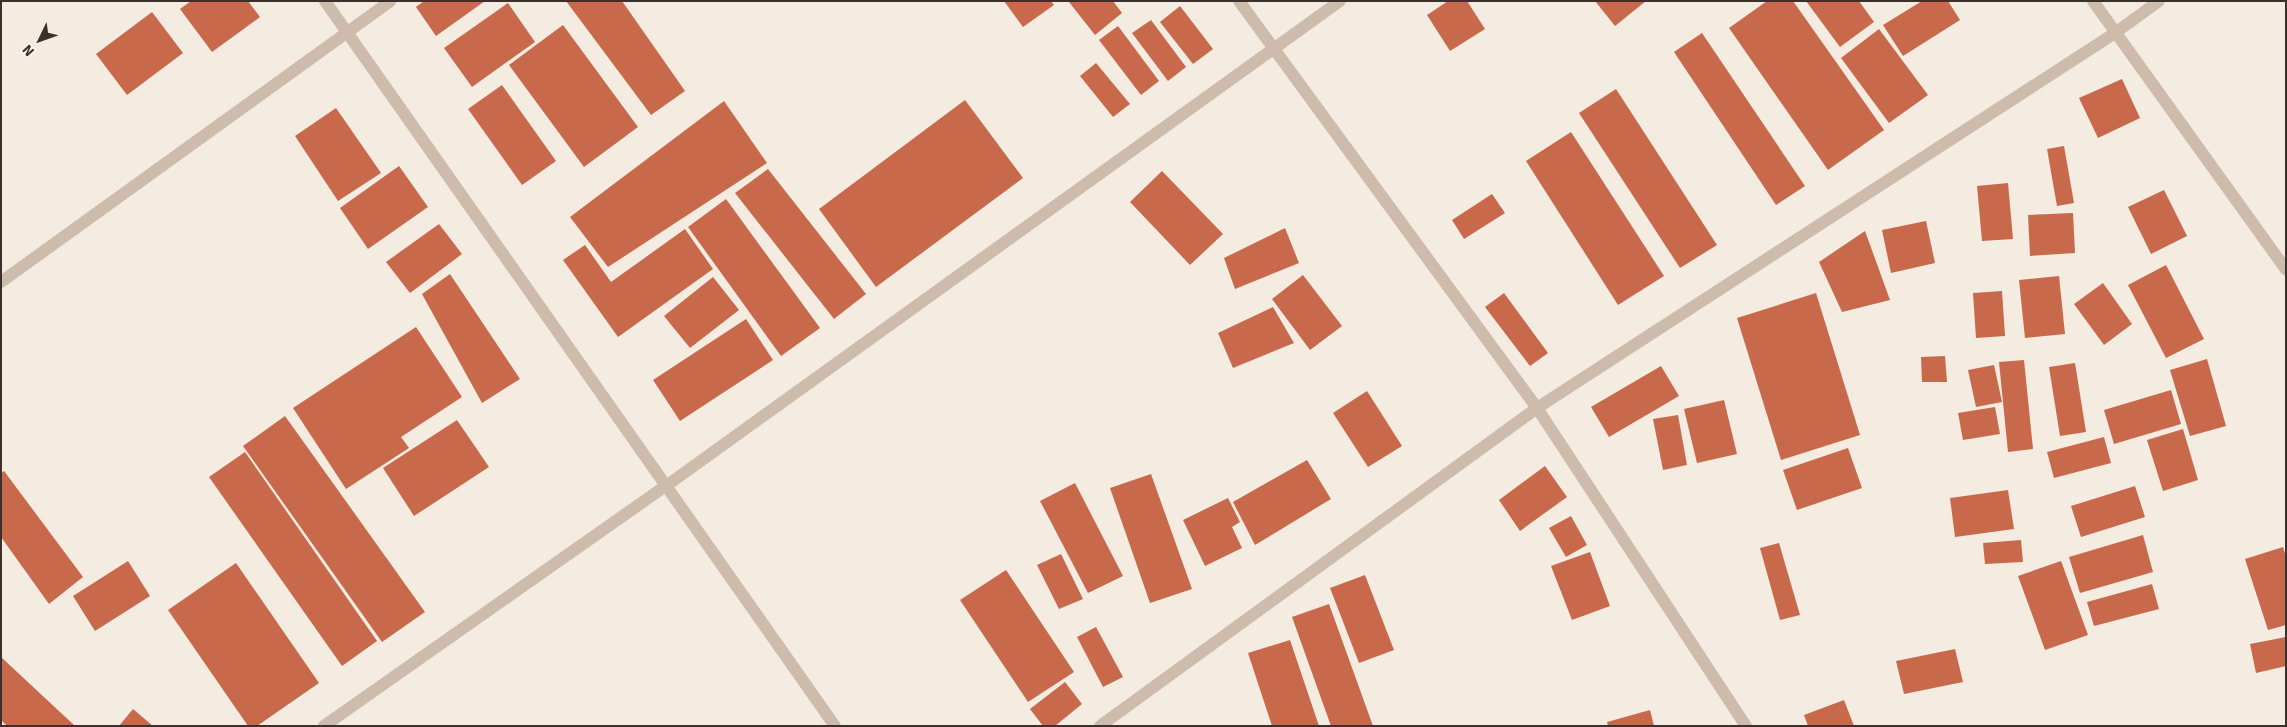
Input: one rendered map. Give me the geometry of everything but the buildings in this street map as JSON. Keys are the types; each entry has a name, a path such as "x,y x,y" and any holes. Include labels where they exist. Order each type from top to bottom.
{"street":[{"path":"325,1 835,726"},
{"path":"1,282 390,1"},
{"path":"1239,1 1537,408 1746,726"},
{"path":"324,726 666,486 1340,1"},
{"path":"2093,1 2286,270"},
{"path":"1100,726 1537,408 2115,33 2160,1"}]}
